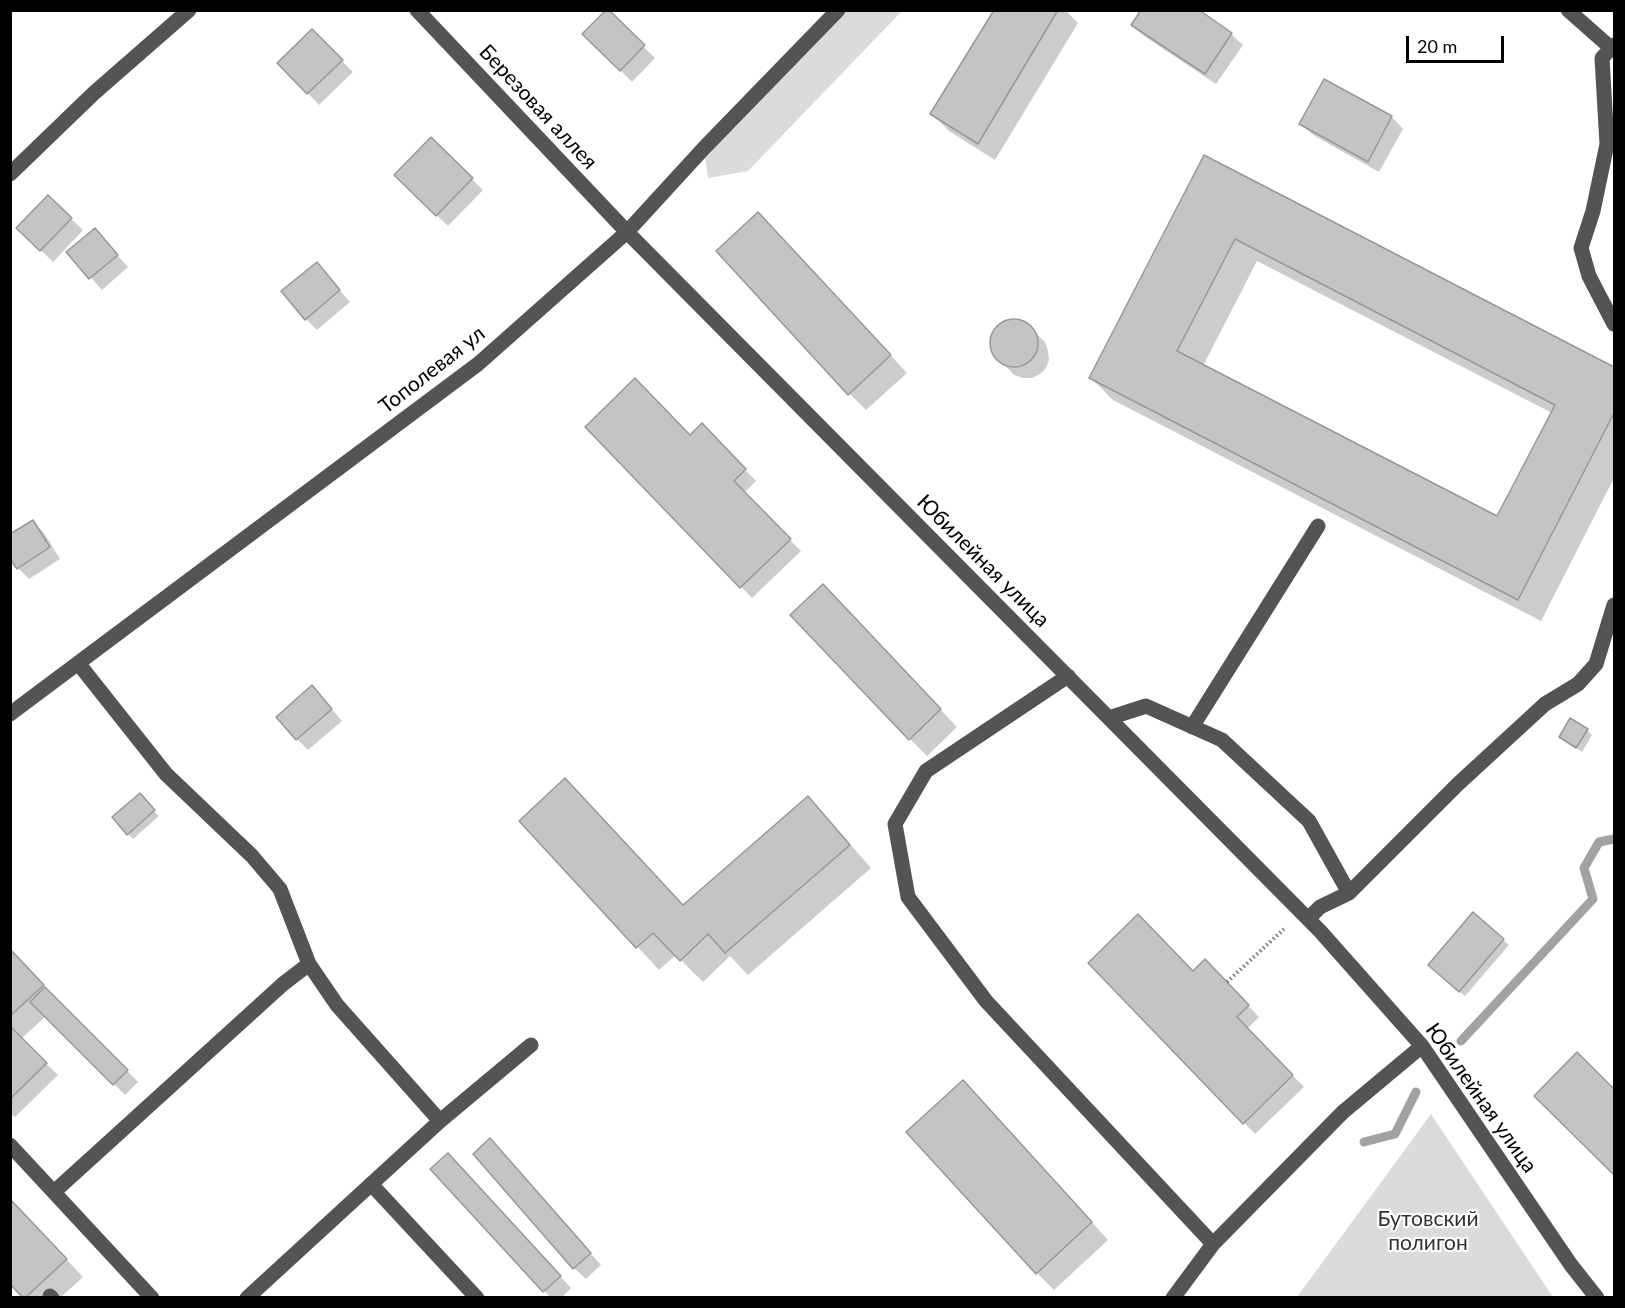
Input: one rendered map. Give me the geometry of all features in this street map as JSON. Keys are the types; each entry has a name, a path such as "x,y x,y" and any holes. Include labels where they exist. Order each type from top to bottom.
{"street":[{"path":"10,174 94,93 189,10"},
{"name":"Березовая аллея","path":"417,10 627,232"},
{"name":"Тополевая ул","path":"10,714 478,364 627,232 704,148 838,10"},
{"path":"1568,10 1613,47 1602,58 1607,144 1593,211 1581,248 1589,276 1614,324"},
{"name":"Юбилейная улица","path":"627,232 1320,931 1422,1046 1596,1298"},
{"path":"1192,727 1318,526"},
{"path":"1308,919 1320,907 1349,893 1458,784 1545,704 1578,684 1596,664 1614,605"},
{"path":"78,663 166,774 252,856 280,889 309,964 337,1005 440,1121"},
{"path":"1068,676 926,771 896,824 908,897 986,1001 1213,1244"},
{"path":"1109,718 1146,706 1222,740 1309,821 1349,893"},
{"path":"55,1191 283,984 309,964"},
{"path":"247,1298 440,1121 531,1046"},
{"path":"1173,1298 1213,1244 1343,1112 1422,1046"},
{"path":"10,1145 152,1298"},
{"path":"371,1184 477,1298"}],"path":[{"path":"1227,982 1286,927 1292,933"}],"green space":[{"path":"831,11 902,11 748,171 708,178 704,148"},
{"name":"Бутовский полигон","path":"1431,1114 1553,1297 1297,1297"}],"building":[{"path":"606,10 609,10 645,45 620,71 582,34"},
{"path":"994,10 1058,10 978,144 930,114"},
{"path":"1141,10 1199,10 1232,33 1205,74 1131,25"},
{"path":"312,29 343,60 307,94 277,63"},
{"path":"1324,79 1392,116 1368,162 1299,124"},
{"path":"431,137 473,178 436,216 394,175"},
{"path":"1204,155 1614,367 1614,413 1518,600 1089,378","holes":["1235,239 1555,405 1497,516 1177,351"]},
{"path":"48,195 72,218 40,251 16,228"},
{"path":"758,212 891,355 848,395 716,251"},
{"path":"95,228 118,255 89,279 66,252"},
{"path":"317,262 340,290 305,320 281,291"},
{"path":"1014,319 1031,326 1038,343 1031,360 1014,367 997,360 990,343 997,326"},
{"path":"635,378 690,435 702,423 746,469 734,481 791,539 740,588 585,427"},
{"path":"33,520 50,547 17,569 10,559 10,534"},
{"path":"823,584 941,709 909,740 790,615"},
{"path":"312,685 332,709 296,740 276,717"},
{"path":"1570,718 1588,729 1576,748 1559,737"},
{"path":"565,778 683,905 808,796 850,845 725,953 708,934 680,961 653,933 636,948 519,821"},
{"path":"140,793 155,810 127,835 112,817"},
{"path":"1473,912 1504,939 1459,992 1428,965"},
{"path":"1138,914 1193,971 1205,959 1249,1005 1237,1017 1293,1075 1243,1124 1088,963"},
{"path":"10,949 44,985 10,1016"},
{"path":"45,987 128,1070 113,1085 30,1002"},
{"path":"10,1026 47,1063 10,1099"},
{"path":"1577,1052 1614,1089 1614,1175 1534,1096"},
{"path":"963,1080 1092,1222 1036,1274 906,1132"},
{"path":"490,1138 591,1253 573,1269 473,1154"},
{"path":"448,1153 561,1276 543,1292 430,1169"},
{"path":"10,1199 67,1259 25,1298 10,1284"}],"waterway":[{"path":"1461,1041 1593,899 1584,868 1599,842 1614,839"},
{"path":"1364,1142 1395,1134 1416,1092"}]}
